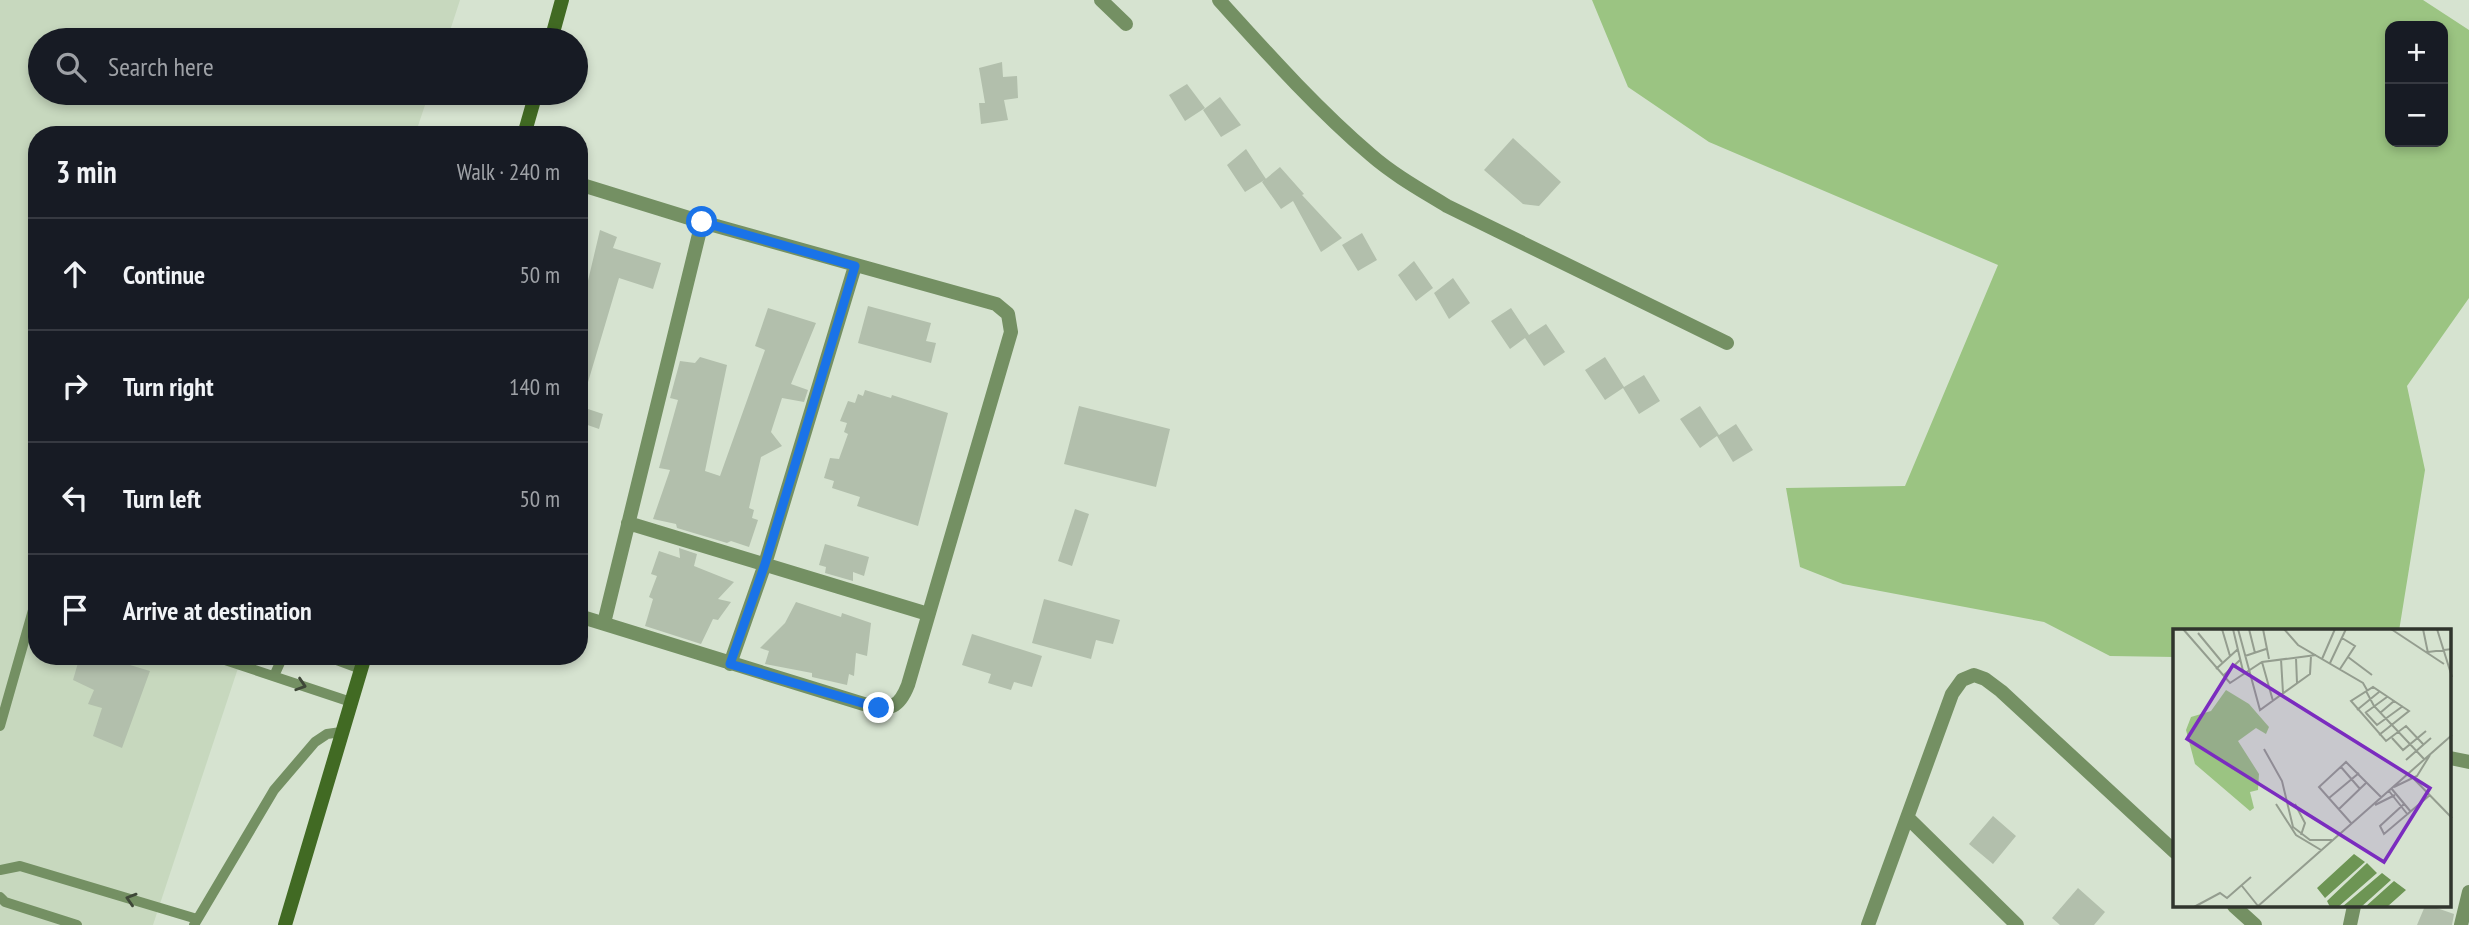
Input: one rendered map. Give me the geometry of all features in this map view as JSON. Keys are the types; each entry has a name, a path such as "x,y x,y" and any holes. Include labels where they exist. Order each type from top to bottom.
{"street":[{"path":"554,28 562,0"},
{"path":"1101,0 1126,24"},
{"path":"1219,0 1328,115 1371,156 1404,180 1470,218 1727,343"},
{"path":"527,126 533,105"},
{"path":"588,187 855,266 996,304 1008,314 1011,322 1009,344 908,685 897,705 889,708 867,705 588,619"},
{"path":"604,623 702,222"},
{"path":"730,664 765,564 855,266"},
{"path":"628,523 928,614"},
{"path":"285,925 362,665"},
{"path":"1868,925 1952,694 1962,680 1974,675 1985,679 2001,691 2173,850"},
{"path":"1908,818 2012,924"},
{"path":"2461,925 2469,892"},
{"path":"2236,908 2255,925"}],"lane":[{"path":"0,726 28,627"},
{"path":"240,665 351,702"},
{"path":"274,676 279,665"},
{"path":"0,870 20,866 196,922 274,790 315,742 327,734 341,733"},
{"path":"0,897 5,902 77,925"}],"shaded area":[{"path":"0,0 460,0 451,28 28,28 28,105 425,105 418,126 28,126 28,665 239,665 153,925 0,925"}],"green space":[{"path":"1592,0 2423,0 2469,30 2469,298 2407,386 2425,470 2399,629 2173,629 2173,657 2110,656 2044,622 1843,584 1800,567 1786,488 1905,486 1998,265 1709,142 1628,87"}],"building":[{"path":"1002,62 1003,77 1017,76 1018,98 1004,100 1008,120 981,124 979,103 985,103 979,68"},
{"path":"1187,84 1205,108 1185,121 1169,95"},
{"path":"1220,97 1241,125 1221,137 1203,110"},
{"path":"1513,138 1561,182 1539,206 1523,204 1484,170"},
{"path":"1246,149 1266,179 1245,192 1227,165"},
{"path":"1280,167 1342,238 1321,252 1293,201 1281,209 1262,182"},
{"path":"600,230 617,237 613,248 661,263 653,289 619,278 588,382 588,281"},
{"path":"1362,233 1377,260 1358,271 1342,245"},
{"path":"1414,261 1433,288 1416,301 1398,275"},
{"path":"1453,278 1470,303 1449,319 1434,293"},
{"path":"868,306 931,323 926,341 936,343 931,363 858,343"},
{"path":"768,308 816,323 791,384 808,390 804,402 782,398 771,432 782,446 761,457 749,508 754,510 752,518 758,520 749,547 731,541 727,543 677,528 676,524 653,519 670,470 659,468 678,400 670,398 680,361 695,363 700,357 727,365 705,471 720,476 765,350 755,346"},
{"path":"1511,308 1529,335 1546,324 1565,352 1544,366 1525,338 1510,349 1491,321"},
{"path":"1605,357 1624,387 1644,375 1660,401 1639,414 1623,388 1605,400 1585,370"},
{"path":"865,390 891,398 892,395 948,413 918,526 857,506 860,497 832,488 834,481 824,478 830,458 839,459 848,434 844,432 847,423 840,421 848,401 855,403 858,394 863,396"},
{"path":"1079,406 1170,429 1156,487 1064,464"},
{"path":"1700,406 1719,435 1736,424 1753,450 1733,462 1717,436 1700,448 1680,419"},
{"path":"588,409 603,414 599,429 588,425"},
{"path":"1075,509 1089,514 1072,566 1058,561"},
{"path":"825,544 869,557 864,576 853,572 853,581 825,573 826,567 819,565"},
{"path":"679,548 697,554 694,566 734,582 718,599 731,602 718,620 713,619 701,644 645,626 653,599 649,597 657,576 651,574 659,551 680,558"},
{"path":"1044,599 1120,620 1113,644 1096,640 1091,659 1032,643"},
{"path":"796,602 841,617 842,613 871,623 867,656 856,653 854,676 849,674 847,685 812,677 812,673 765,664 769,651 760,648 785,623"},
{"path":"972,634 1042,656 1032,687 1014,682 1011,690 988,683 991,674 962,665"},
{"path":"77,665 130,665 150,671 122,748 93,736 102,708 88,704 94,690 73,680"},
{"path":"1993,816 2016,836 1993,864 1969,844"},
{"path":"2078,888 2105,912 2094,925 2060,925 2052,918"},
{"path":"2424,908 2437,908 2454,914 2452,925 2417,925"}],"route":[{"path":"702,222 855,266 765,564 730,664 879,708"}]}
